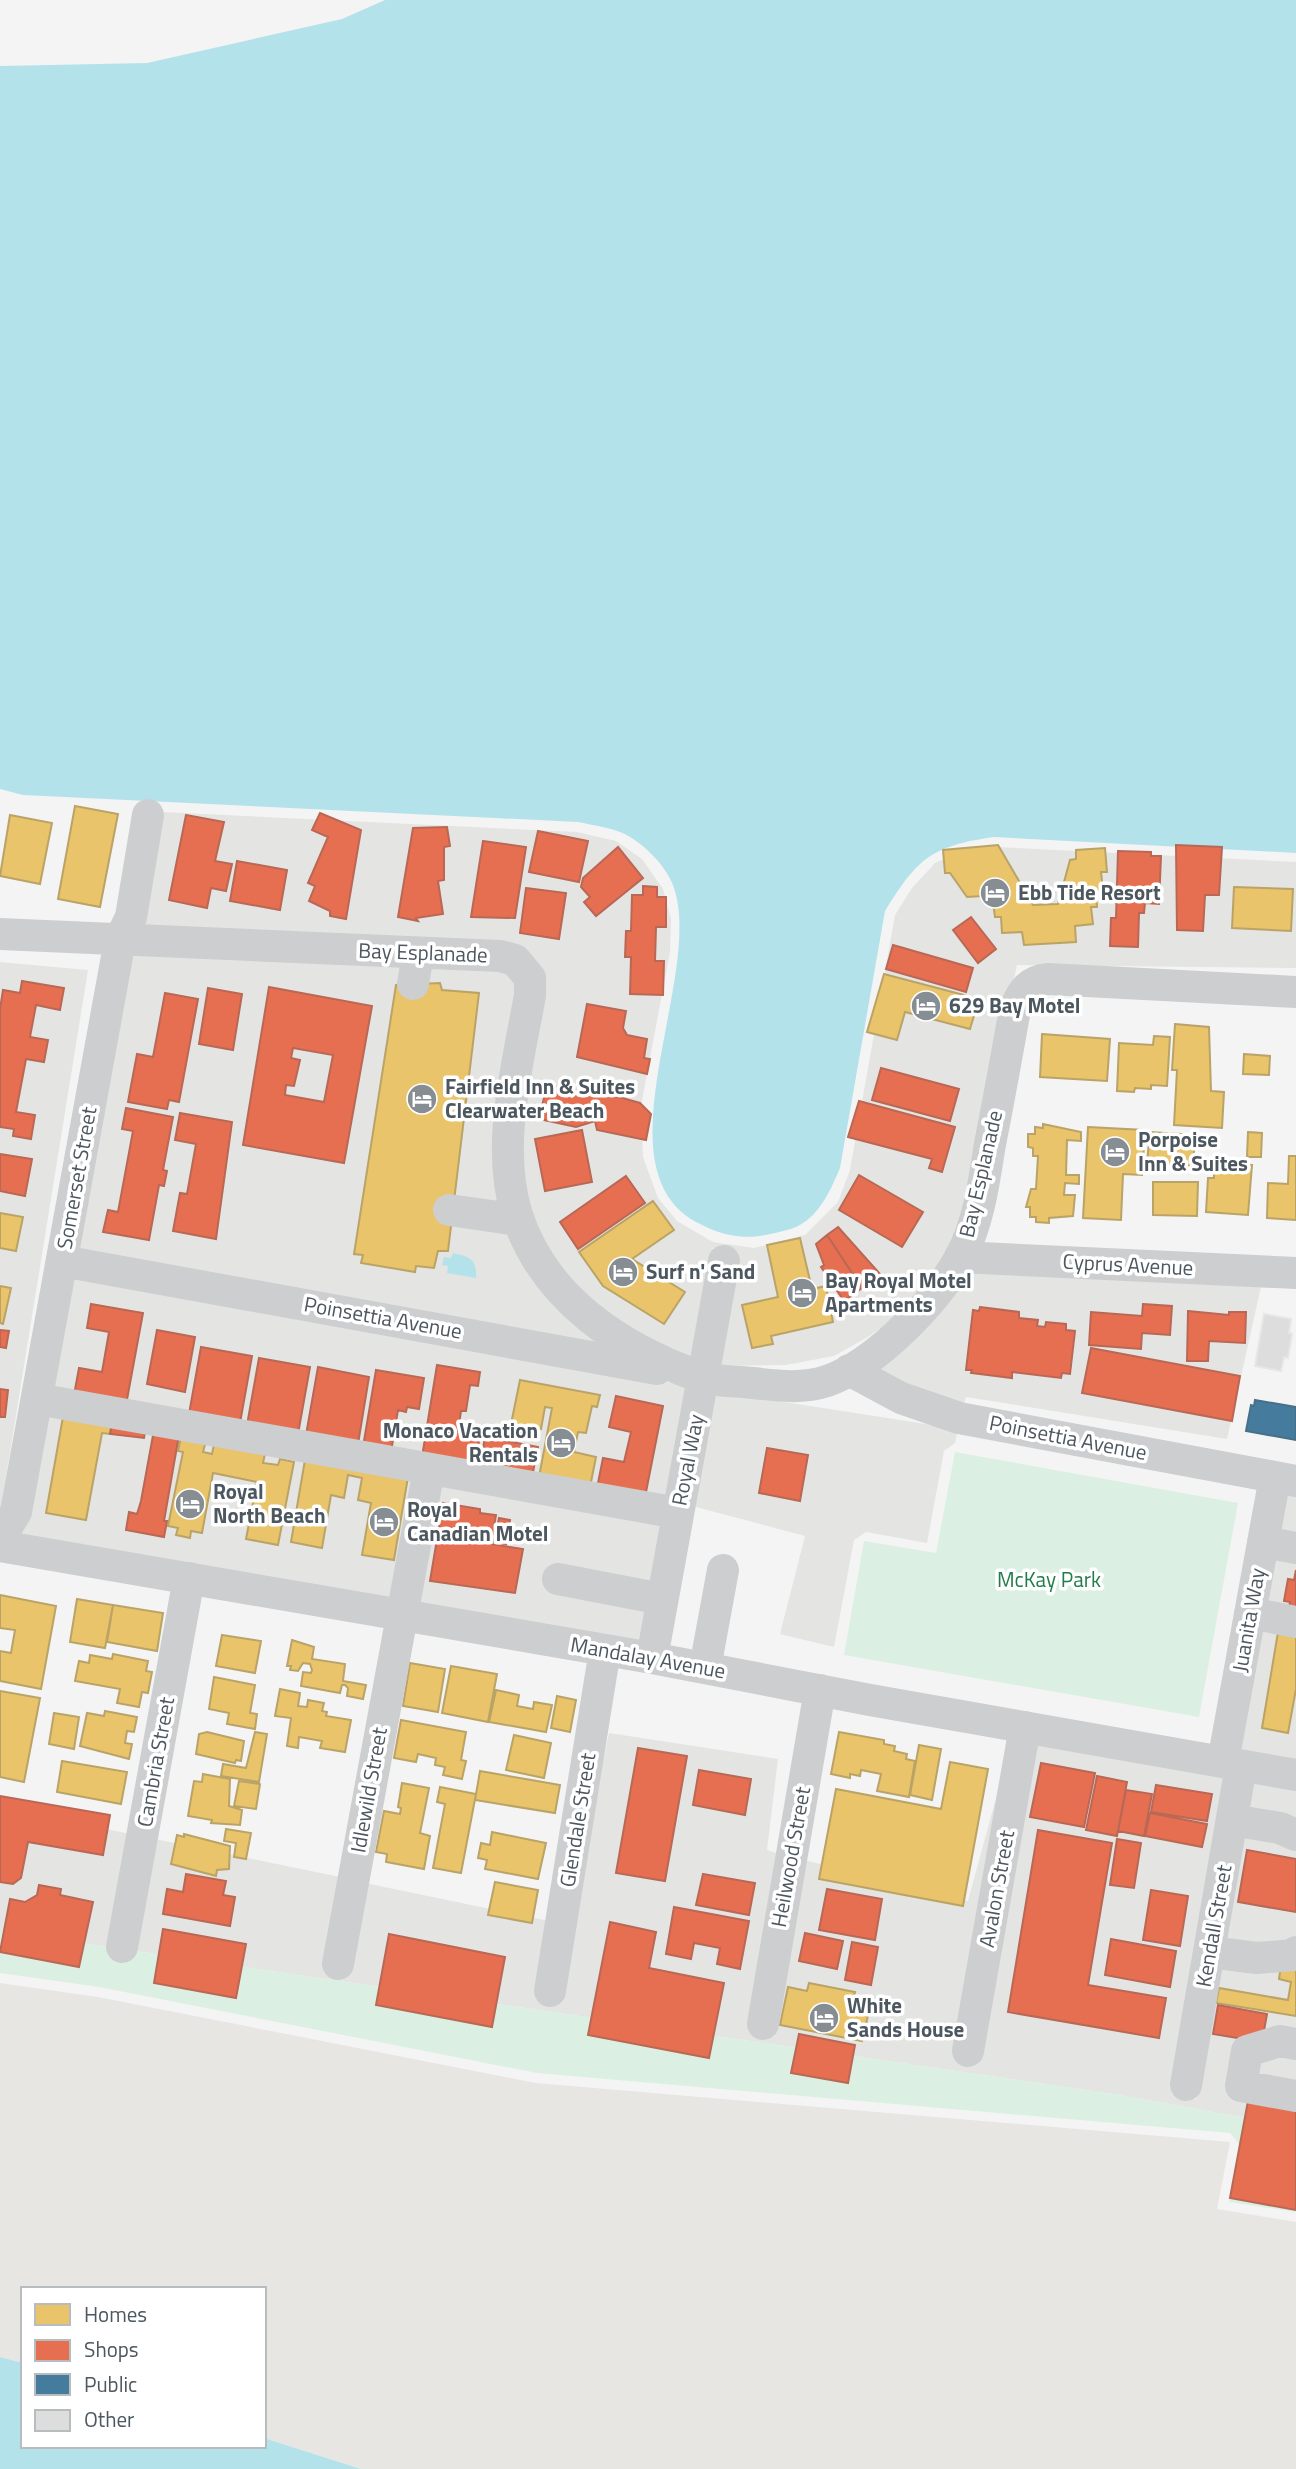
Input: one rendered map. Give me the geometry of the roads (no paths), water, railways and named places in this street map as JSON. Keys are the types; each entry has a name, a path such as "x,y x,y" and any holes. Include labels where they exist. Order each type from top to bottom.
{"street":[{"name":"Somerset Street","path":"0,1538 16,1512 120,940 131,917 148,815"},
{"name":"Bay Esplanade","path":"0,934 500,956 515,960 530,978 511,1105 509,1163 519,1220 530,1247 555,1286 593,1323 644,1351 703,1377 790,1387 826,1381 849,1370 880,1349 933,1296 960,1257 974,1224 982,1188 1015,1009 1027,987 1036,981 1048,979 1296,992"},
{"path":"413,984 418,953"},
{"path":"449,1210 519,1220"},
{"name":"Cyprus Avenue","path":"960,1257 1296,1273"},
{"name":"Poinsettia Avenue","path":"62,1261 703,1377"},
{"name":"Royal Way","path":"652,1658 724,1261"},
{"name":"Poinsettia Avenue","path":"849,1370 901,1398 959,1418 1286,1479"},
{"path":"37,1399 678,1513"},
{"name":"Idlewild Street","path":"338,1965 400,1615 429,1469"},
{"name":"Juanita Way","path":"1232,1764 1250,1613 1264,1542 1286,1479"},
{"path":"1264,1542 1296,1548"},
{"name":"Mandalay Avenue","path":"0,1546 652,1658 1296,1775"},
{"path":"705,1668 723,1570"},
{"name":"Cambria Street","path":"122,1947 189,1578"},
{"path":"558,1579 663,1599"},
{"path":"1250,1613 1296,1622"},
{"name":"Glendale Street","path":"550,1991 605,1650"},
{"name":"Heilwood Street","path":"763,2024 820,1690"},
{"name":"Avalon Street","path":"968,2051 1025,1727"},
{"name":"Kendall Street","path":"1186,2085 1232,1820 1232,1764"},
{"path":"1232,1820 1280,1828 1296,1835"},
{"path":"1209,1952 1257,1958 1295,1955 1296,1952"},
{"path":"1296,2044 1280,2041 1247,2051 1241,2086 1296,2096"}],"water":[{"path":"385,0 1296,0 1296,853 994,837 955,845 928,858 907,878 885,911 840,1168 814,1214 787,1230 751,1237 719,1232 696,1222 668,1196 655,1159 653,1116 676,970 679,926 671,880 653,855 637,841 620,832 578,822 23,795 0,789 0,66 147,63 342,19"},
{"path":"453,1253 474,1263 476,1278 447,1273 448,1266 442,1265 444,1257 451,1258"},
{"path":"0,2357 21,2362 21,2448 266,2448 266,2439 361,2469 0,2469"}],"place":[{"name":"Ebb Tide Resort","path":"995,893"},
{"name":"629 Bay Motel","path":"926,1006"},
{"name":"Fairfield Inn & Suites Clearwater Beach","path":"422,1099"},
{"name":"Porpoise Inn & Suites","path":"1115,1152"},
{"name":"Surf n' Sand","path":"623,1272"},
{"name":"Bay Royal Motel Apartments","path":"802,1293"},
{"name":"Monaco Vacation Rentals","path":"561,1443"},
{"name":"Royal North Beach","path":"190,1504"},
{"name":"Royal Canadian Motel","path":"384,1522"},
{"name":"White Sands House","path":"824,2018"}],"park label":[{"name":"McKay Park","path":"1049,1580"}]}
